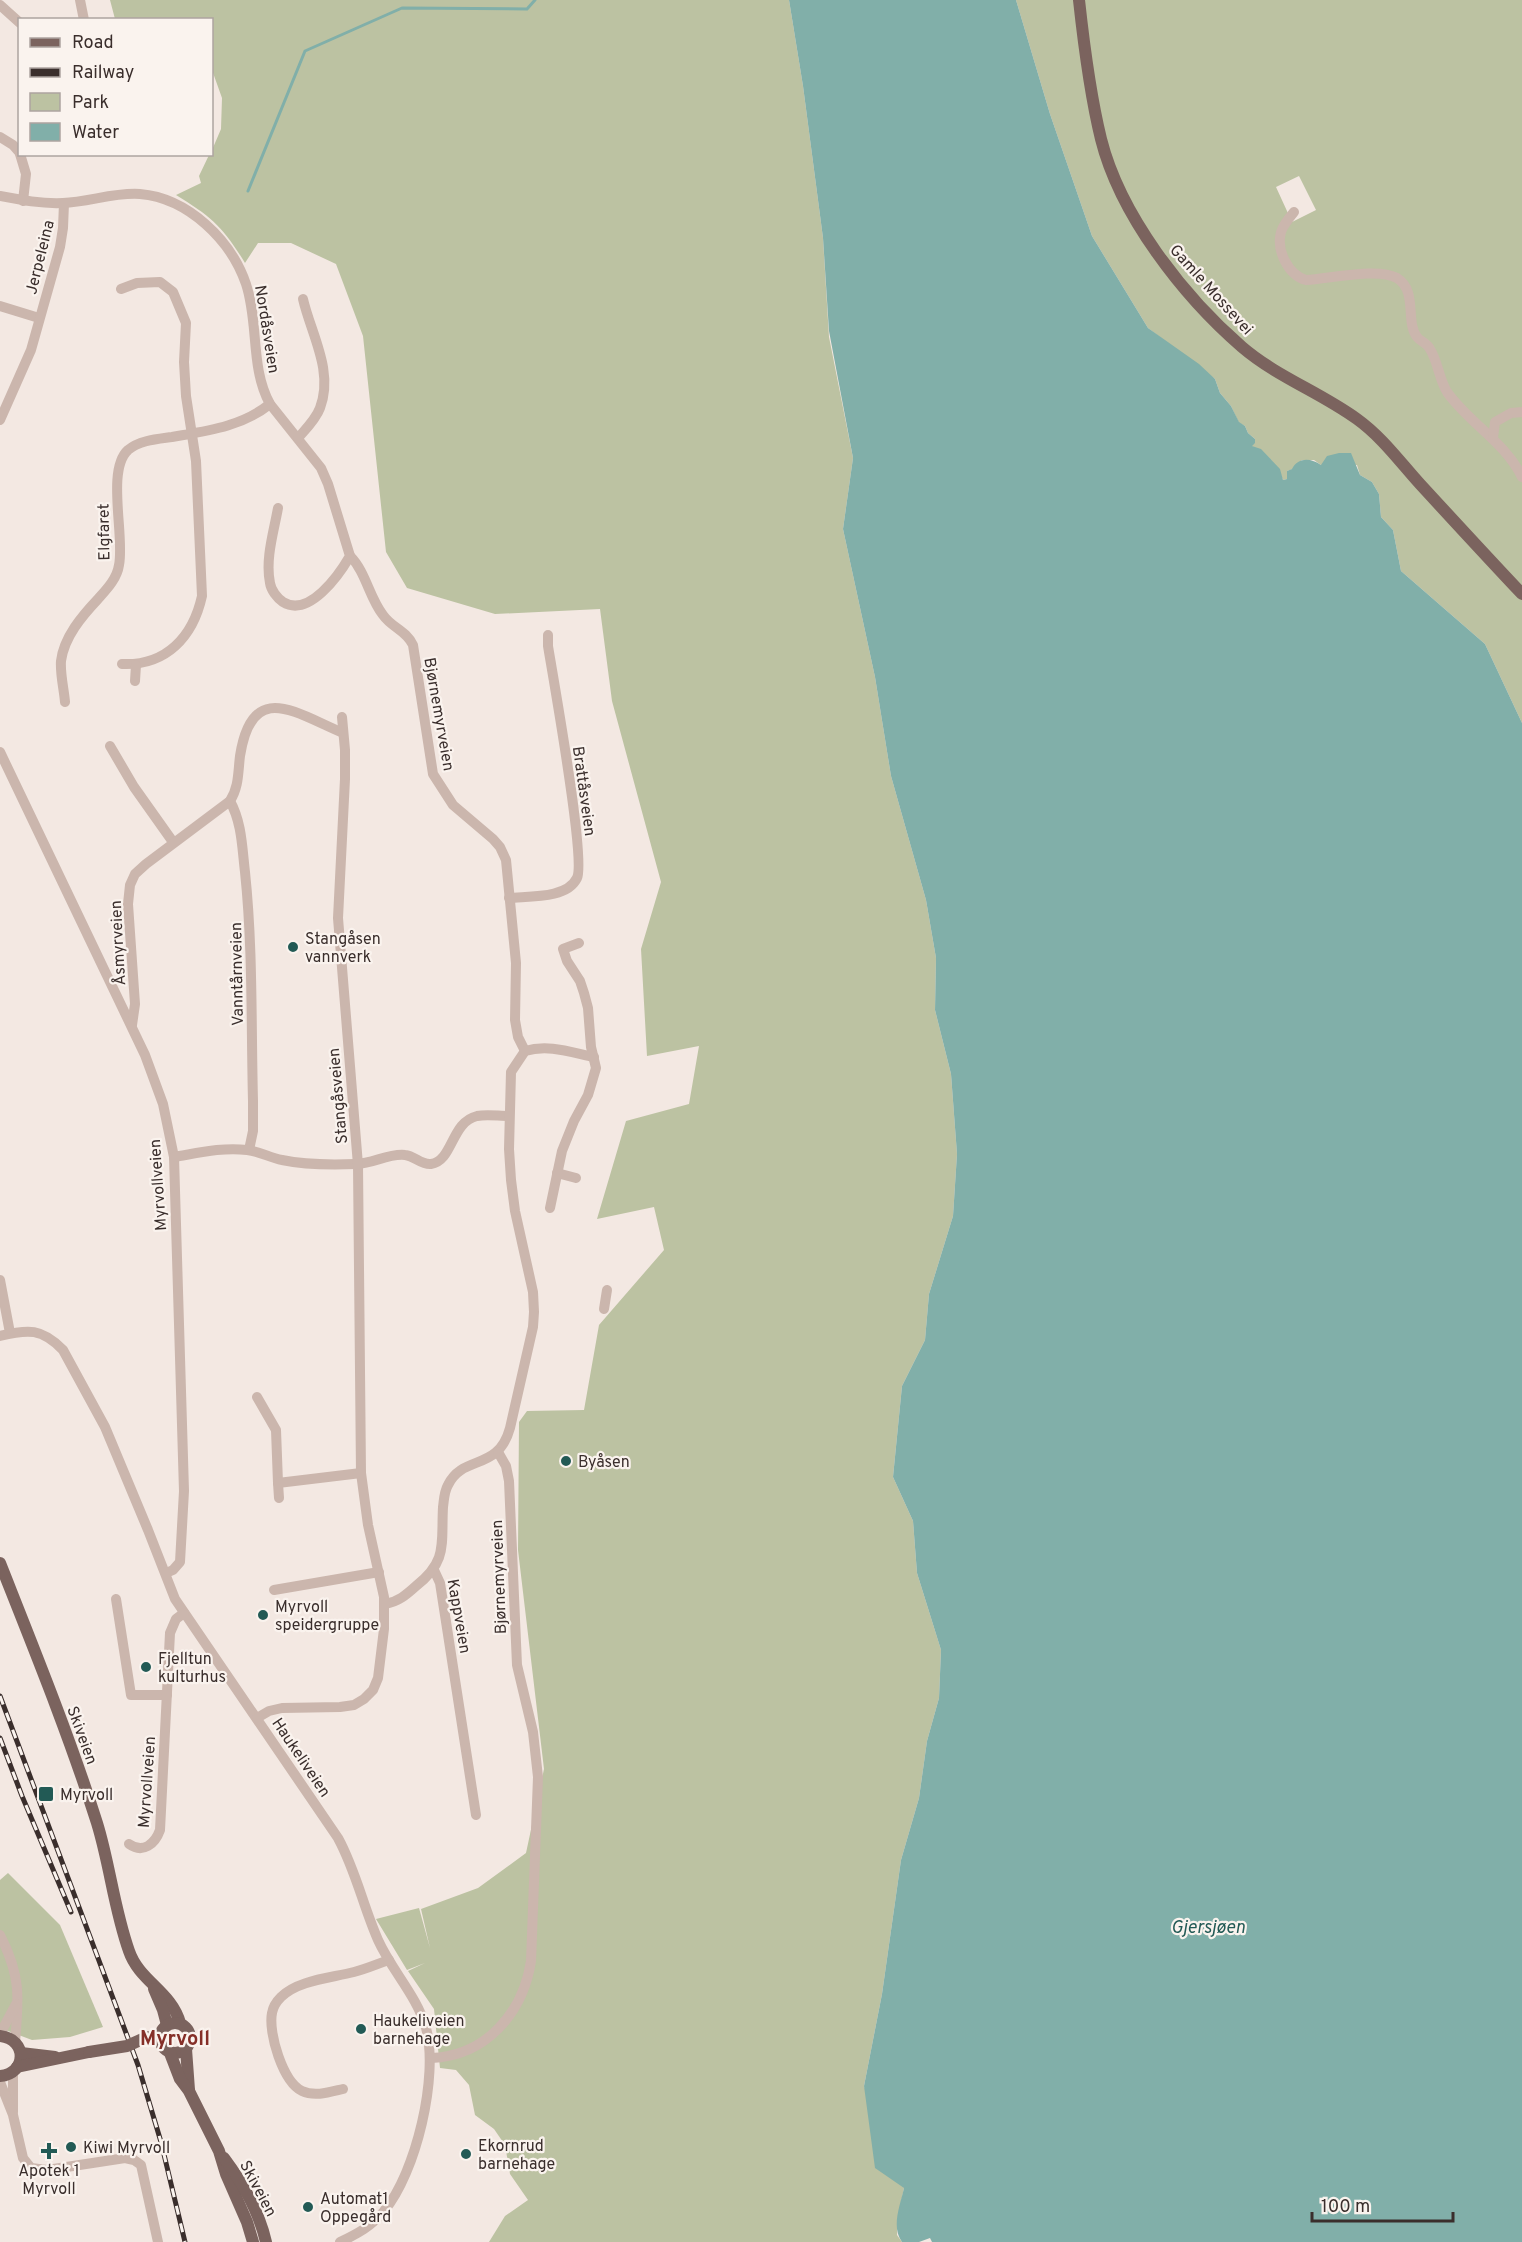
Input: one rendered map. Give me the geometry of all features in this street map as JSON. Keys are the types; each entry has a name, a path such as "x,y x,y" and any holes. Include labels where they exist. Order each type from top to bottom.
{"main road":[{"name":"Gamle Mossevei","path":"1079,0 1102,141 1122,197 1150,243 1180,282 1242,346 1288,379 1357,419 1384,442 1522,594"},
{"name":"Skiveien","path":"0,1563 93,1813 130,1953 139,1970 152,1986 168,1999 180,2023"},
{"name":"Skiveien","path":"152,1986 164,2010 164,2028"},
{"path":"10,2072 59,2057 127,2046 179,2053 186,2049 191,2040 185,2026 180,2023 127,2046"},
{"path":"164,2028 160,2040 166,2050"},
{"path":"0,2035 7,2037 18,2047 59,2057"},
{"path":"10,2072 20,2060 18,2047"},
{"name":"Skiveien","path":"186,2049 189,2091"},
{"name":"Skiveien","path":"166,2050 219,2151 253,2242"},
{"name":"Skiveien","path":"219,2151 233,2169 254,2209 266,2242"}],"street":[{"path":"80,0 84,18"},
{"path":"0,5 18,21"},
{"path":"0,137 13,145 18,151"},
{"path":"21,156 26,174 23,201"},
{"name":"Nordåsveien","path":"0,196 23,201 64,203 133,194 161,198 187,210 210,230 233,256 246,284 253,313 259,372 265,395 321,468 350,556"},
{"name":"Jerpeleina","path":"0,420 31,350 60,247 64,203"},
{"path":"1294,212 1281,230 1279,241 1289,267 1298,278 1306,280 1366,274 1386,275 1398,279 1405,286 1410,301 1414,330 1428,346 1446,391 1516,464 1522,477"},
{"path":"132,271 137,283"},
{"path":"121,289 137,283 160,282 173,292 186,323 184,362 186,396 197,473 202,596 199,612 183,638 169,653 157,660 136,665 122,664"},
{"path":"298,438 319,411 325,386 317,340 303,299"},
{"name":"Jerpeleina","path":"0,306 39,318"},
{"name":"Elgfaret","path":"65,702 61,662 66,645 81,617 113,580 119,565 118,480 122,459 129,449 143,442 230,425 249,418 270,404"},
{"path":"1493,438 1496,422 1511,413 1522,412"},
{"path":"278,508 270,559 270,583 283,602 300,605 315,599 350,556"},
{"name":"Bjørnemyrveien","path":"350,556 358,564 371,597 383,616 409,637 413,645 433,774 453,805 500,847 506,860 516,963 515,1020 518,1037 525,1051"},
{"name":"Brattåsveien","path":"509,898 557,892 569,887 578,878 579,865 574,816 548,634"},
{"path":"135,681 136,665"},
{"path":"64,689 76,688"},
{"path":"230,801 235,793 240,755 247,729 258,712 272,708 299,714 343,733"},
{"name":"Stangåsveien","path":"257,1718 269,1711 282,1708 340,1707 354,1705 364,1699 373,1690 378,1678 385,1604 368,1525 361,1473 358,1164 338,918 345,779 342,717"},
{"path":"110,746 134,787 173,842"},
{"name":"Myrvollveien","path":"0,752 80,922 132,1025 163,1104 174,1157 184,1491 180,1562 166,1573"},
{"name":"Åsmyrveien","path":"132,1025 135,1004 128,904 130,885 135,874 173,842 230,801"},
{"name":"Vanntårnveien","path":"230,801 240,829 250,929 253,1131 249,1150"},
{"path":"550,1208 562,1151 593,1081 596,1068 584,993 562,949 579,943"},
{"path":"498,1452 510,1428 533,1327 534,1312 533,1292 520,1238 511,1180 509,1116 511,1072 525,1051 545,1047 594,1057"},
{"path":"174,1157 228,1149 249,1150 279,1160 296,1162 358,1164 405,1155 423,1163 432,1164 442,1157 465,1121 475,1116 509,1116"},
{"path":"557,1173 576,1178"},
{"path":"0,1280 5,1334"},
{"path":"604,1309 607,1290"},
{"name":"Haukeliveien","path":"5,1334 32,1331 42,1333 63,1350 105,1427 175,1599 341,1844 351,1864 378,1941 423,2018 431,2058 427,2103 412,2154 398,2190 383,2212 371,2224 340,2242"},
{"path":"257,1397 276,1430 279,1498"},
{"name":"Bjørnemyrveien","path":"431,2058 447,2057 464,2052 487,2040 500,2028 520,2000 528,1980 531,1961 538,1777 533,1732 517,1665 509,1481 506,1466 498,1452"},
{"name":"Kappveien","path":"476,1815 440,1583 434,1570 440,1558 444,1498 448,1485 462,1470 489,1459 498,1452"},
{"path":"278,1483 361,1473"},
{"path":"385,1604 398,1601 434,1570"},
{"path":"274,1590 379,1572"},
{"path":"116,1599 130,1695 167,1695"},
{"name":"Myrvollveien","path":"129,1844 137,1849 147,1847 153,1843 160,1830 170,1633 176,1619 184,1613"},
{"path":"0,1935 16,1972 18,2047"},
{"path":"343,2089 312,2094 292,2084 283,2069 272,2028 274,2007 281,1997 293,1988 389,1960"},
{"path":"0,2035 16,2004"},
{"path":"10,2072 13,2115"},
{"path":"0,2082 13,2115 23,2158 28,2166 36,2170 47,2170 119,2158 130,2159 138,2163 144,2175 158,2242"}],"green space":[{"path":"110,0 789,0 823,238 829,337 853,458 843,529 875,677 891,776 926,900 936,958 935,1010 951,1074 957,1154 953,1216 929,1294 925,1340 902,1386 893,1477 913,1521 917,1573 941,1650 939,1698 927,1741 919,1798 901,1860 882,1994 864,2086 904,2188 897,2222 897,2235 902,2242 489,2242 505,2216 528,2200 510,2174 505,2145 494,2129 475,2115 469,2085 456,2070 440,2068 434,2009 408,1971 425,1963 407,1970 376,1919 419,1908 430,1948 421,1909 478,1888 526,1853 544,1769 518,1550 519,1422 527,1411 584,1410 599,1325 664,1250 654,1207 597,1219 626,1121 689,1104 699,1046 647,1056 641,949 661,882 612,701 600,609 495,614 407,588 386,552 363,336 336,264 291,243 258,243 245,263 216,224 176,195 201,183 199,176 209,156 213,156 213,148 221,129 222,98 213,73 213,18 115,18"},
{"path":"1016,0 1522,0 1522,723 1485,644 1401,571 1393,530 1381,517 1379,494 1372,482 1360,475 1357,465 1321,465 1314,460 1302,460 1293,469 1287,471 1287,479 1283,480 1278,469 1270,460 1261,451 1251,446 1255,439 1248,433 1245,426 1239,423 1231,406 1220,393 1215,379 1148,328 1092,236 1050,114","holes":["1299,176 1316,210 1292,222 1276,187"]},
{"path":"8,1873 60,1925 103,2027 70,2037 32,2040 0,2028 0,1880"}],"water":[{"name":"Gjersjøen","path":"789,0 1016,0 1050,114 1092,236 1148,328 1199,364 1215,379 1220,393 1231,406 1239,422 1255,439 1252,446 1261,449 1280,469 1283,480 1287,479 1287,471 1298,462 1309,460 1321,465 1327,456 1351,453 1360,475 1372,482 1379,494 1381,517 1393,530 1401,571 1485,644 1522,723 1522,2242 932,2242 930,2238 919,2242 902,2242 897,2223 904,2188 875,2168 864,2086 882,1994 901,1860 919,1798 927,1741 939,1698 941,1650 917,1573 913,1521 893,1477 902,1386 925,1340 929,1294 953,1216 957,1154 951,1074 935,1010 936,958 926,900 891,776 875,677 843,529 853,458 829,331 823,238"}],"waterway":[{"path":"248,191 305,51 402,8 527,9 535,0"}],"railway":[{"path":"0,1696 138,2065 161,2142 185,2242"},
{"path":"0,1738 71,1912"}],"place":[{"name":"Stangåsen vannverk","path":"293,947"},
{"name":"Byåsen","path":"566,1461"},
{"name":"Myrvoll speidergruppe","path":"263,1615"},
{"name":"Fjelltun kulturhus","path":"146,1667"},
{"name":"Myrvoll","path":"46,1794"},
{"name":"Haukeliveien barnehage","path":"361,2029"},
{"name":"Kiwi Myrvoll","path":"71,2147"},
{"name":"Apotek 1 Myrvoll","path":"49,2151"},
{"name":"Ekornrud barnehage","path":"466,2154"},
{"name":"Automat1 Oppegård","path":"308,2207"}],"district":[{"name":"Myrvoll","path":"175,2038"}]}
